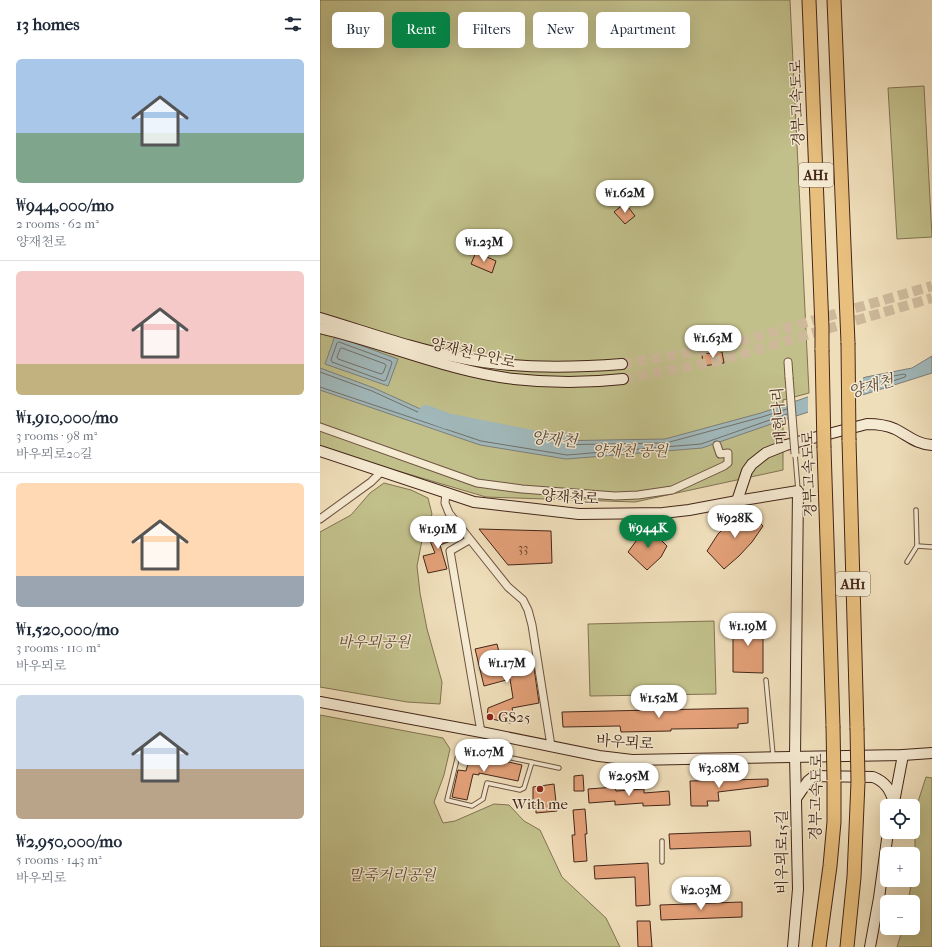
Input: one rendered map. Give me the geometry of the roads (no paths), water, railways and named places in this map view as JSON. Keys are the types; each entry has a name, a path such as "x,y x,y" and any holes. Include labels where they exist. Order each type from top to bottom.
{"highway":[{"name":"경부고속도로","path":"809,0 822,328 834,780 834,822 830,866 819,947"},
{"name":"AH1","path":"834,0 847,300 858,782 854,877 847,947"}],"street":[{"name":"양재천우안로","path":"320,318 411,350 483,373 514,379 578,382 623,379"},
{"name":"양재천우안로","path":"320,328 411,350 492,363 542,367 584,367 622,364"},
{"name":"매헌다리","path":"788,362 795,454"},
{"path":"737,501 747,471 752,464 766,453 786,445 867,424 876,424 896,429 922,445 932,446"},
{"path":"320,427 477,483 522,489 615,496 638,495 672,490 724,466 728,463 728,453 720,454 717,445"},
{"name":"양재천로","path":"320,451 474,502 579,514 663,513 689,510 798,491"},
{"path":"320,519 371,482 381,472"},
{"name":"비우뫼로15길","path":"793,947 798,889 795,756 798,491"},
{"path":"446,493 445,503 449,513 508,587 522,600 528,610 532,625 551,746"},
{"path":"469,540 450,551 481,732"},
{"name":"바우뫼로","path":"320,702 481,732 598,756 632,760 774,756 903,755 932,753"},
{"path":"895,799 903,755"},
{"path":"797,797 811,777 814,776 874,777 881,780 887,786 892,799"},
{"path":"870,947 879,898 887,839"}],"lane":[{"path":"795,454 798,491"},
{"path":"907,562 917,546 916,510"},
{"path":"917,546 932,547"},
{"path":"766,680 774,756"},
{"path":"532,762 524,788 520,790 486,784 484,799 472,806 447,800 460,746 532,762 559,768"},
{"path":"662,841 662,862"}],"water":[{"path":"335,336 398,359 388,386 325,364"},
{"path":"932,356 932,373 777,422 702,448 566,459 480,445 320,390 320,368 374,388 447,421 547,441 665,439 761,413 866,377 912,368"}],"waterway":[{"name":"양재천","path":"426,413 447,421 547,441 568,441"}],"tunnel":[{"path":"622,364 718,348 932,286"},
{"path":"623,379 718,361 932,298"}],"place":[{"name":"GS25","path":"490,717"},
{"name":"With me","path":"540,789"}],"park label":[{"name":"양재천 공원","path":"630,451"},
{"name":"바우뫼공원","path":"374,642"},
{"name":"말죽거리공원","path":"392,875"}]}
